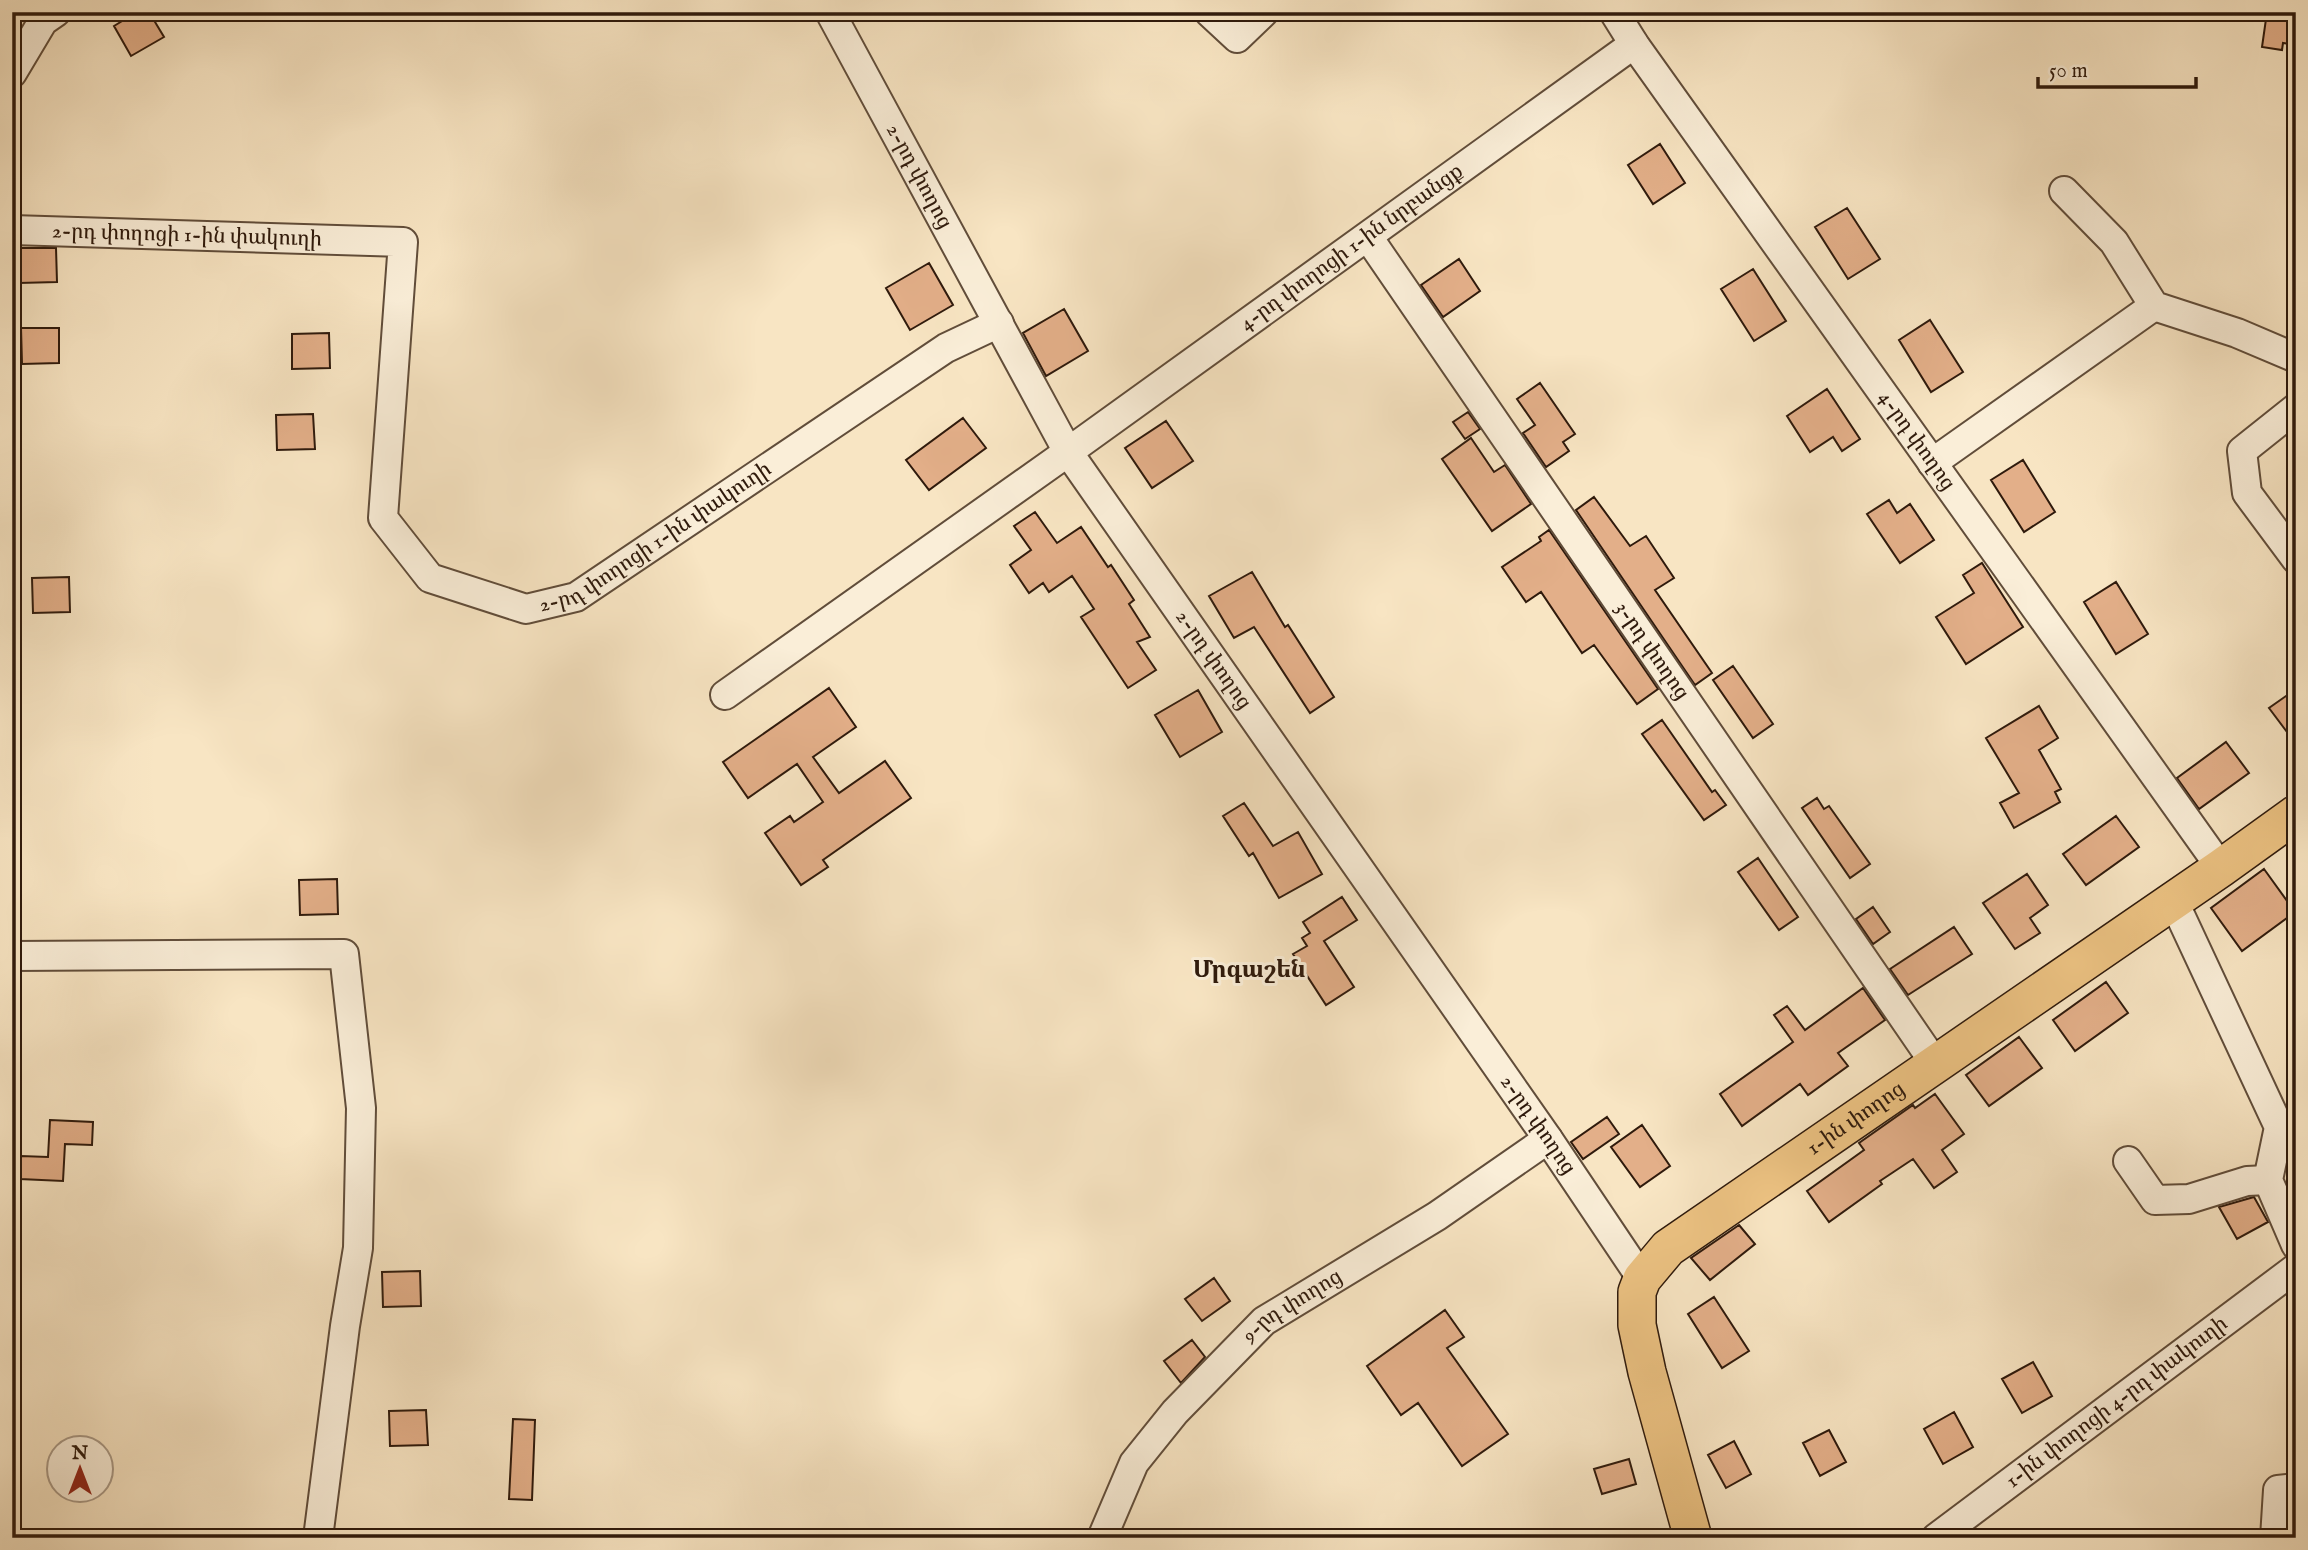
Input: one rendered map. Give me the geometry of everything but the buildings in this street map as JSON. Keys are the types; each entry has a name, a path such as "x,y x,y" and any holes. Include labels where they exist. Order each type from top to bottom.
{"main road":[{"name":"1-ին փողոց","path":"1642,1279 1668,1248 2296,814"},
{"path":"1642,1279 1637,1292 1637,1325 1647,1372 1693,1538"}],"street":[{"path":"12,73 43,21 56,12"},
{"name":"2-րդ փողոց","path":"830,12 1068,452 1548,1139 1642,1279"},
{"path":"1209,12 1237,38 1264,12"},
{"name":"4-րդ փողոցի 1-ին նրբանցք","path":"1068,452 1368,237 1626,25"},
{"name":"4-րդ փողոց","path":"1626,25 2221,868"},
{"path":"2064,191 2114,242 2154,306 2237,333 2296,358"},
{"name":"2-րդ փողոցի 1-ին փակուղի","path":"12,230 403,242 383,518 430,578 526,609 576,597 946,348 999,323"},
{"name":"3-րդ փողոց","path":"1368,237 1936,1065"},
{"path":"1933,463 2154,306"},
{"path":"2296,408 2242,451 2247,493 2296,559"},
{"path":"725,695 1068,452"},
{"path":"2173,900 2278,1126 2268,1180 2296,1244"},
{"path":"12,956 344,954 361,1108 358,1248 345,1326 318,1538"},
{"name":"9-րդ փողոց","path":"1102,1538 1134,1463 1175,1412 1264,1321 1437,1216 1548,1139"},
{"path":"2128,1161 2155,1200 2189,1199 2247,1181 2268,1180"},
{"name":"1-ին փողոցի 4-րդ փակուղի","path":"1936,1538 2296,1268"},
{"path":"2275,1538 2278,1490 2296,1488"}],"district":[{"name":"Մրգաշեն","path":"1249,970"}]}
